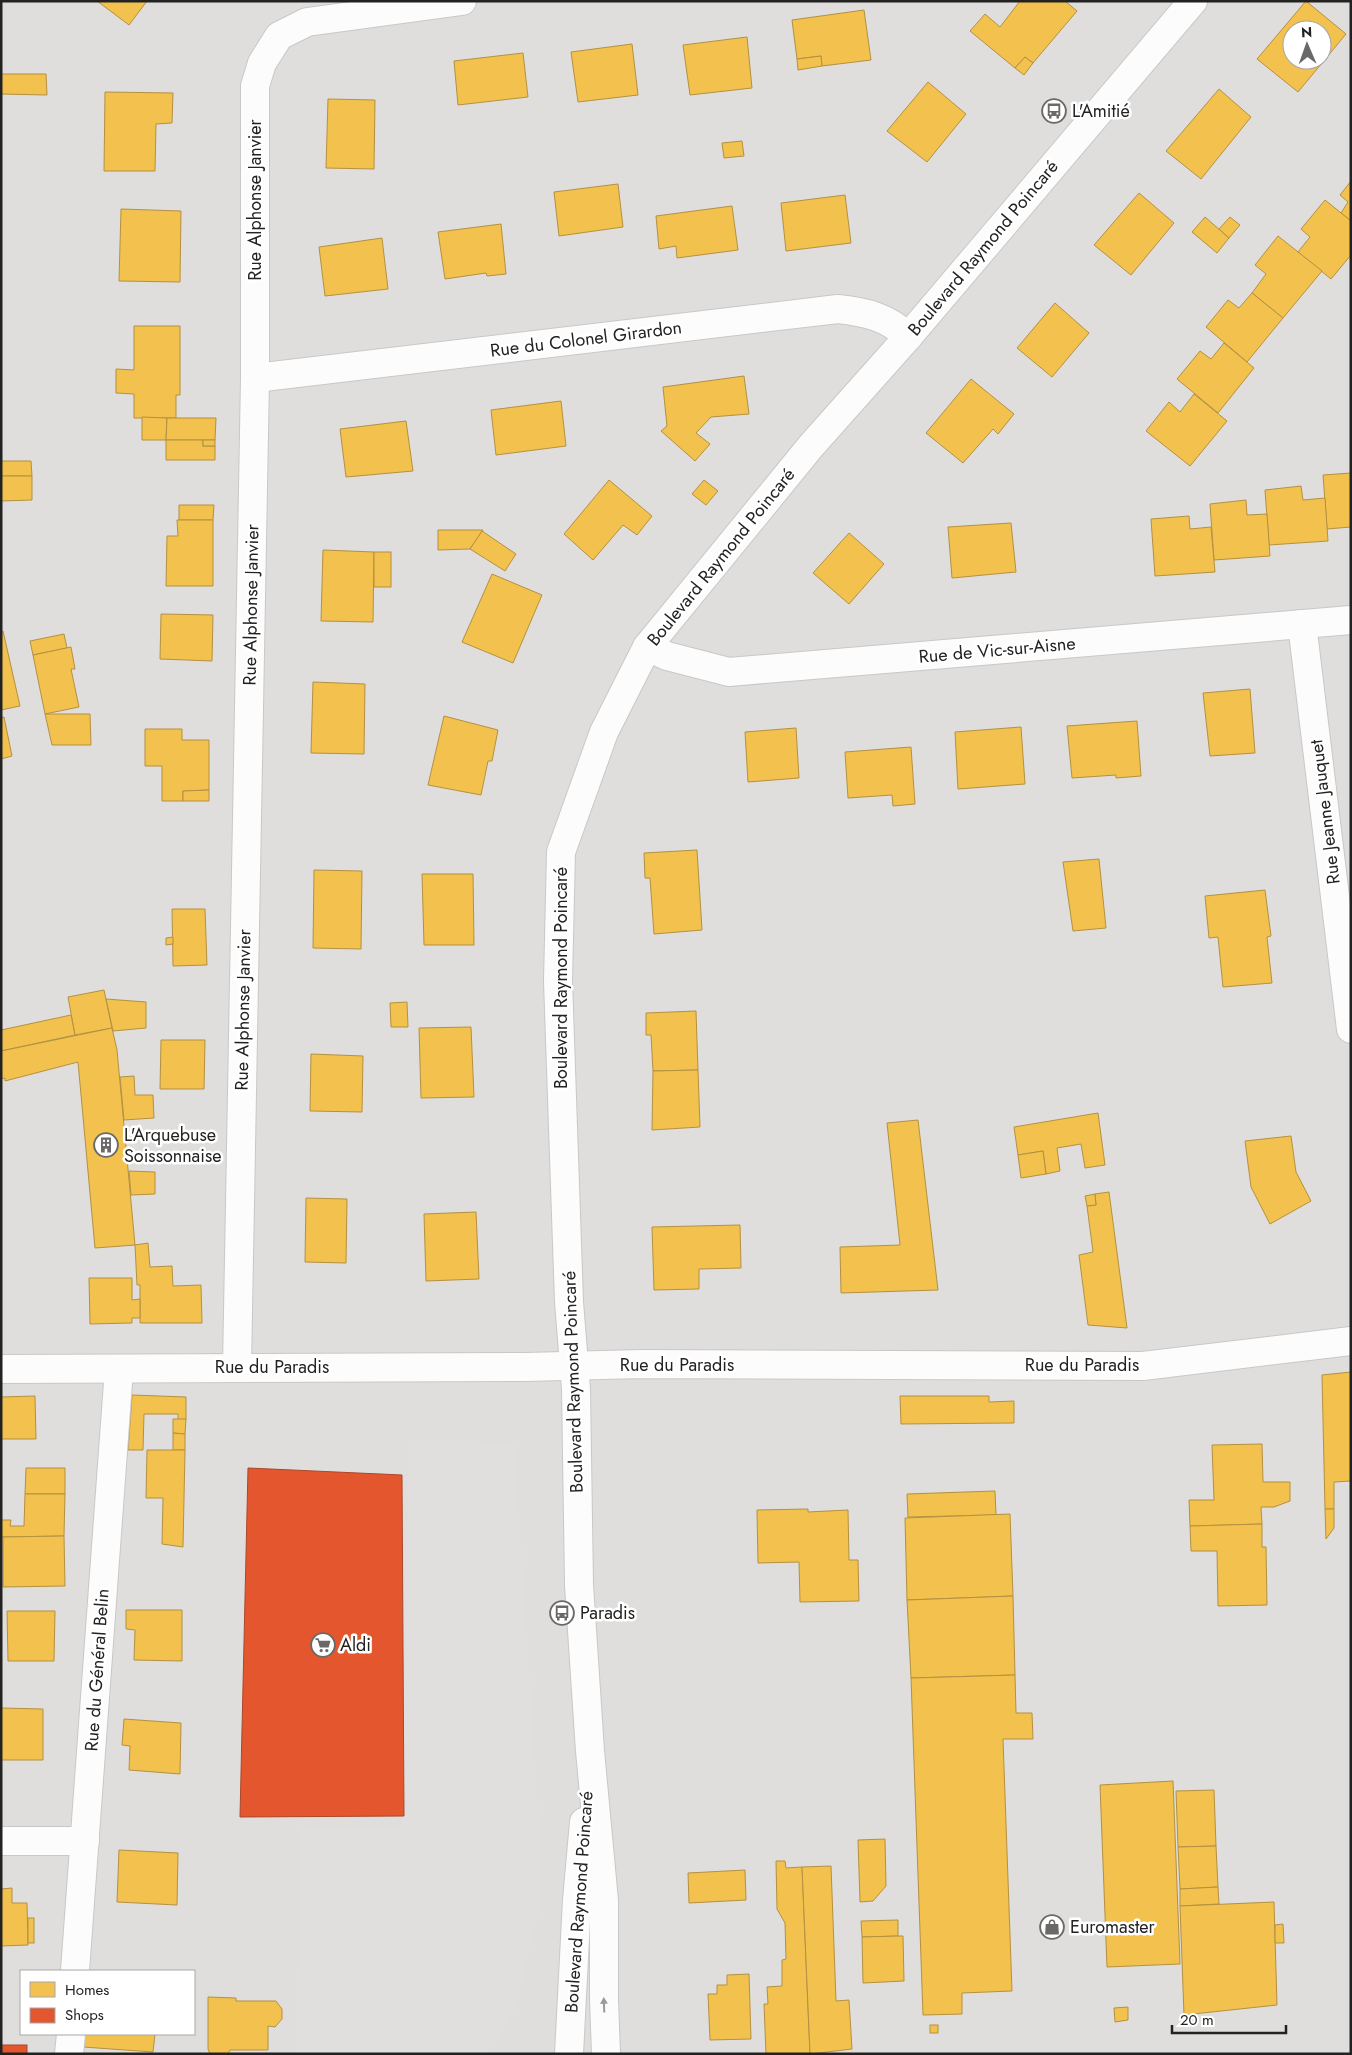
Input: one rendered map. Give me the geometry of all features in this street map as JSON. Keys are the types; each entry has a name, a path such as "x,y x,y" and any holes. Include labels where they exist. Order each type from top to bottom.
{"street":[{"name":"Rue Alphonse Janvier","path":"237,1367 256,378 255,86 262,63 279,36 307,22 462,1"},
{"name":"Boulevard Raymond Poincaré","path":"606,2054 604,1901 590,1751 579,1585 574,1367 569,1302 558,981 561,852 604,732 647,647 811,446 908,337 1193,1"},
{"name":"Rue du Colonel Girardon","path":"256,378 838,309 868,312 898,326 908,337"},
{"name":"Rue de Vic-sur-Aisne","path":"647,647 667,656 729,672 1351,620"},
{"name":"Rue Jeanne Jauquet","path":"1302,624 1351,1029"},
{"name":"Rue du Paradis","path":"1,1369 574,1367 641,1364 1143,1366 1351,1341"},
{"name":"Rue du Général Belin","path":"75,1970 119,1369"},
{"name":"Boulevard Raymond Poincaré","path":"569,2054 577,1900 590,1751"},
{"path":"1,1842 85,1841"},
{"path":"69,2054 70,2035"}],"shaded area":[{"path":"1,1 1351,1 1351,2054 1,2054"},
{"path":"409,1441 514,1442 541,1864 540,1903 516,2006 495,2042 485,2054 296,2054 301,1828 402,1826"}],"building: Homes":[{"path":"97,1 147,1 129,25"},
{"path":"1020,1 1065,1 1077,11 1033,63 1025,57 1015,68 970,31 985,14 1000,27"},
{"path":"1306,1 1329,20 1290,20"},
{"path":"864,10 871,60 822,66 821,56 797,59 792,20"},
{"path":"1332,22 1346,34 1332,51"},
{"path":"1282,29 1282,70 1316,70 1298,92 1257,59"},
{"path":"747,37 752,88 690,95 683,45"},
{"path":"632,44 638,95 578,102 571,52"},
{"path":"523,53 528,97 458,105 454,61"},
{"path":"821,56 822,66 798,70 797,59"},
{"path":"1025,57 1033,63 1024,75 1015,68"},
{"path":"1,74 46,74 47,95 1,94"},
{"path":"928,82 966,114 927,162 887,131"},
{"path":"1219,89 1251,117 1201,179 1166,151"},
{"path":"105,92 173,93 172,123 156,124 155,171 104,171"},
{"path":"328,99 375,100 374,169 326,168"},
{"path":"742,141 744,156 724,158 722,143"},
{"path":"1351,181 1351,221 1341,213 1348,202 1340,195"},
{"path":"618,184 623,227 559,236 554,192"},
{"path":"1139,193 1174,223 1131,275 1094,245"},
{"path":"845,195 851,243 786,251 781,203"},
{"path":"1325,200 1351,221 1351,255 1331,279 1298,252 1310,237 1301,229"},
{"path":"732,206 738,250 677,258 676,246 659,249 656,216"},
{"path":"121,209 181,211 180,282 119,281"},
{"path":"1205,217 1229,238 1217,253 1192,232"},
{"path":"1230,217 1240,225 1229,238 1219,229"},
{"path":"501,224 506,274 487,276 486,273 445,279 438,232"},
{"path":"1278,236 1322,271 1283,318 1252,293 1266,274 1255,265"},
{"path":"382,238 388,289 325,296 319,247"},
{"path":"1252,293 1283,318 1247,362 1206,327 1228,300 1239,308"},
{"path":"1055,303 1089,333 1052,377 1017,348"},
{"path":"134,326 180,326 180,395 176,395 176,418 134,418 134,394 116,393 116,369 134,370"},
{"path":"1224,343 1254,368 1218,413 1177,379 1200,351 1211,359"},
{"path":"744,376 749,414 711,417 696,433 710,444 695,461 661,431 667,426 663,387"},
{"path":"971,379 1014,414 998,434 993,429 963,463 926,433"},
{"path":"1194,394 1227,421 1190,466 1146,431 1169,402 1180,412"},
{"path":"561,401 566,446 496,455 491,410"},
{"path":"142,417 167,418 166,440 142,440"},
{"path":"167,418 216,418 215,440 166,440"},
{"path":"406,421 413,471 346,477 340,429"},
{"path":"166,440 203,440 203,446 215,446 215,460 166,460"},
{"path":"203,440 215,440 215,446 203,446"},
{"path":"1,461 31,461 32,476 1,476"},
{"path":"1351,473 1351,527 1327,529 1323,475"},
{"path":"1,476 32,476 32,500 1,501"},
{"path":"609,480 652,516 637,535 623,525 593,560 564,534"},
{"path":"704,480 718,491 706,505 692,494"},
{"path":"1301,486 1303,500 1325,498 1328,541 1269,545 1265,490"},
{"path":"1246,500 1247,515 1267,514 1270,556 1214,560 1210,504"},
{"path":"179,505 214,505 213,520 179,520"},
{"path":"1189,516 1190,529 1211,527 1215,572 1155,576 1151,519"},
{"path":"177,520 213,520 213,586 166,586 167,536 178,536"},
{"path":"1011,523 1016,572 952,578 948,527"},
{"path":"438,530 483,530 470,549 438,550"},
{"path":"482,531 516,554 505,571 470,549"},
{"path":"849,533 884,564 849,604 813,573"},
{"path":"323,550 374,552 373,622 321,621"},
{"path":"374,552 391,552 391,587 374,587"},
{"path":"492,574 542,595 513,663 462,642"},
{"path":"161,614 213,615 212,661 160,659"},
{"path":"3,631 20,706 1,710 1,632"},
{"path":"64,634 67,648 33,655 30,641"},
{"path":"71,647 75,669 71,669 79,707 45,714 33,655"},
{"path":"313,682 365,684 364,754 311,753"},
{"path":"1250,689 1255,753 1210,756 1203,693"},
{"path":"45,714 90,714 91,745 52,745"},
{"path":"444,716 498,730 492,761 488,761 481,795 428,785"},
{"path":"4,717 12,756 1,759 1,718"},
{"path":"1137,721 1141,776 1116,778 1116,775 1072,778 1067,726"},
{"path":"1021,727 1025,784 958,789 955,732"},
{"path":"796,728 799,778 748,782 745,732"},
{"path":"145,729 182,729 182,740 209,740 209,790 183,791 183,801 162,801 162,766 145,766"},
{"path":"911,747 915,804 893,806 892,795 848,798 845,752"},
{"path":"209,790 209,801 183,801 183,791"},
{"path":"697,850 702,930 654,934 650,878 645,878 644,853"},
{"path":"1099,859 1106,928 1073,931 1063,862"},
{"path":"314,870 362,871 361,949 313,948"},
{"path":"422,874 473,874 474,945 424,945"},
{"path":"1265,890 1271,936 1267,937 1272,983 1223,987 1218,937 1209,938 1205,896"},
{"path":"172,909 205,909 207,965 173,966"},
{"path":"173,937 173,944 166,945 166,938"},
{"path":"104,990 112,1028 75,1035 68,997"},
{"path":"106,999 146,1002 146,1028 113,1031"},
{"path":"407,1002 408,1027 391,1027 390,1003"},
{"path":"696,1011 698,1070 653,1071 651,1035 646,1035 646,1013"},
{"path":"71,1015 75,1035 1,1051 1,1030"},
{"path":"471,1027 474,1097 421,1098 419,1028"},
{"name":"L'Arquebuse Soissonnaise","path":"112,1028 117,1050 135,1245 95,1248 78,1062 5,1081 5,1078 1,1079 1,1051"},
{"path":"161,1040 205,1040 204,1089 160,1089"},
{"path":"311,1054 363,1056 362,1112 310,1111"},
{"path":"698,1070 700,1127 652,1130 653,1071"},
{"path":"134,1076 135,1095 153,1095 154,1118 124,1120 120,1077"},
{"path":"1098,1113 1105,1165 1085,1168 1081,1144 1057,1148 1060,1171 1046,1174 1043,1151 1018,1155 1014,1127"},
{"path":"918,1120 938,1290 841,1293 840,1247 900,1245 887,1123"},
{"path":"1291,1136 1296,1172 1311,1201 1270,1224 1251,1187 1245,1141"},
{"path":"1043,1151 1046,1174 1021,1178 1018,1155"},
{"path":"129,1171 155,1172 155,1194 131,1195"},
{"path":"1109,1192 1127,1328 1088,1325 1079,1255 1093,1252 1087,1206 1096,1205 1095,1194"},
{"path":"1095,1194 1096,1205 1087,1206 1085,1196"},
{"path":"306,1198 347,1199 346,1263 305,1262"},
{"path":"476,1212 479,1279 426,1281 424,1214"},
{"path":"740,1225 741,1268 699,1269 699,1289 654,1290 652,1227"},
{"path":"148,1243 150,1267 172,1266 173,1286 201,1285 202,1323 140,1323 140,1285 137,1285 135,1245"},
{"path":"89,1278 132,1278 132,1300 140,1299 140,1318 132,1318 132,1323 90,1324"},
{"path":"1351,1372 1351,1481 1334,1482 1334,1509 1325,1509 1322,1375"},
{"path":"132,1395 186,1397 186,1419 178,1420 178,1414 144,1414 143,1450 128,1450"},
{"path":"35,1396 36,1439 1,1439 1,1397"},
{"path":"900,1396 989,1396 989,1402 1014,1401 1014,1423 901,1424"},
{"path":"173,1419 186,1419 185,1434 173,1433"},
{"path":"173,1433 185,1434 185,1450 173,1450"},
{"path":"1262,1444 1263,1482 1290,1482 1290,1501 1274,1507 1261,1507 1262,1524 1190,1526 1189,1500 1214,1500 1212,1445"},
{"path":"147,1450 185,1450 183,1547 162,1544 163,1498 146,1498"},
{"path":"26,1468 65,1468 65,1494 25,1494"},
{"path":"995,1491 996,1515 908,1517 907,1494"},
{"path":"25,1494 65,1494 64,1536 1,1537 1,1520 11,1520 10,1526 24,1526"},
{"path":"808,1509 808,1512 848,1510 849,1560 858,1560 859,1601 800,1602 799,1562 758,1563 757,1510"},
{"path":"1325,1509 1334,1509 1334,1528 1326,1539"},
{"path":"1010,1514 1013,1596 907,1600 905,1518"},
{"path":"1262,1524 1262,1547 1266,1547 1267,1605 1218,1606 1217,1551 1191,1551 1190,1526"},
{"path":"64,1536 65,1586 3,1587 3,1537"},
{"path":"1013,1596 1015,1675 911,1678 907,1600"},
{"path":"126,1610 182,1610 182,1661 134,1660 135,1630 126,1629"},
{"path":"7,1611 55,1611 54,1661 8,1661"},
{"path":"1015,1675 1016,1713 1032,1713 1033,1739 1003,1739 1012,1991 962,1993 962,2014 923,2015 911,1678"},
{"path":"1,1708 43,1709 43,1760 1,1760"},
{"path":"124,1719 181,1723 180,1774 129,1770 130,1746 122,1745"},
{"path":"1173,1781 1180,1964 1107,1967 1100,1785"},
{"path":"1214,1790 1216,1846 1178,1847 1176,1791"},
{"path":"885,1839 886,1886 873,1901 860,1902 858,1840"},
{"path":"1216,1846 1218,1887 1180,1889 1178,1847"},
{"path":"119,1850 178,1853 177,1905 117,1902"},
{"path":"776,1861 785,1861 786,1868 802,1867 810,2054 766,2054 764,2004 768,2004 767,1987 782,1986 782,1960 786,1959 785,1923 777,1909"},
{"path":"831,1866 836,2001 849,2000 852,2049 810,2054 802,1867"},
{"path":"745,1870 746,1900 689,1903 688,1873"},
{"path":"1218,1887 1219,1904 1180,1906 1180,1889"},
{"path":"12,1888 12,1903 27,1903 28,1945 1,1946 1,1889"},
{"path":"1274,1902 1277,2005 1184,2015 1180,1906"},
{"path":"28,1918 34,1918 34,1943 28,1943"},
{"path":"898,1920 898,1936 862,1937 861,1921"},
{"path":"1283,1924 1284,1943 1275,1943 1275,1925"},
{"path":"903,1936 904,1981 863,1983 862,1937"},
{"path":"749,1974 751,2039 710,2040 708,1994 717,1994 717,1985 727,1985 727,1975"},
{"path":"208,1997 236,1998 236,2001 276,2001 282,2009 282,2019 275,2027 268,2026 268,2050 230,2050 228,2054 210,2054 208,2049"},
{"path":"1128,2007 1128,2020 1115,2022 1114,2008"},
{"path":"930,2025 938,2025 938,2033 930,2033"},
{"path":"84,2035 155,2035 153,2052 83,2047"}],"building: Shops":[{"name":"Aldi","path":"248,1468 402,1475 404,1816 240,1817"},
{"path":"1,2045 27,2045 27,2054 1,2054"}],"place":[{"name":"L'Amitié","path":"1054,111"},
{"name":"L'Arquebuse Soissonnaise","path":"106,1145"},
{"name":"Paradis","path":"562,1613"},
{"name":"Aldi","path":"323,1645"},
{"name":"Euromaster","path":"1052,1927"}]}
